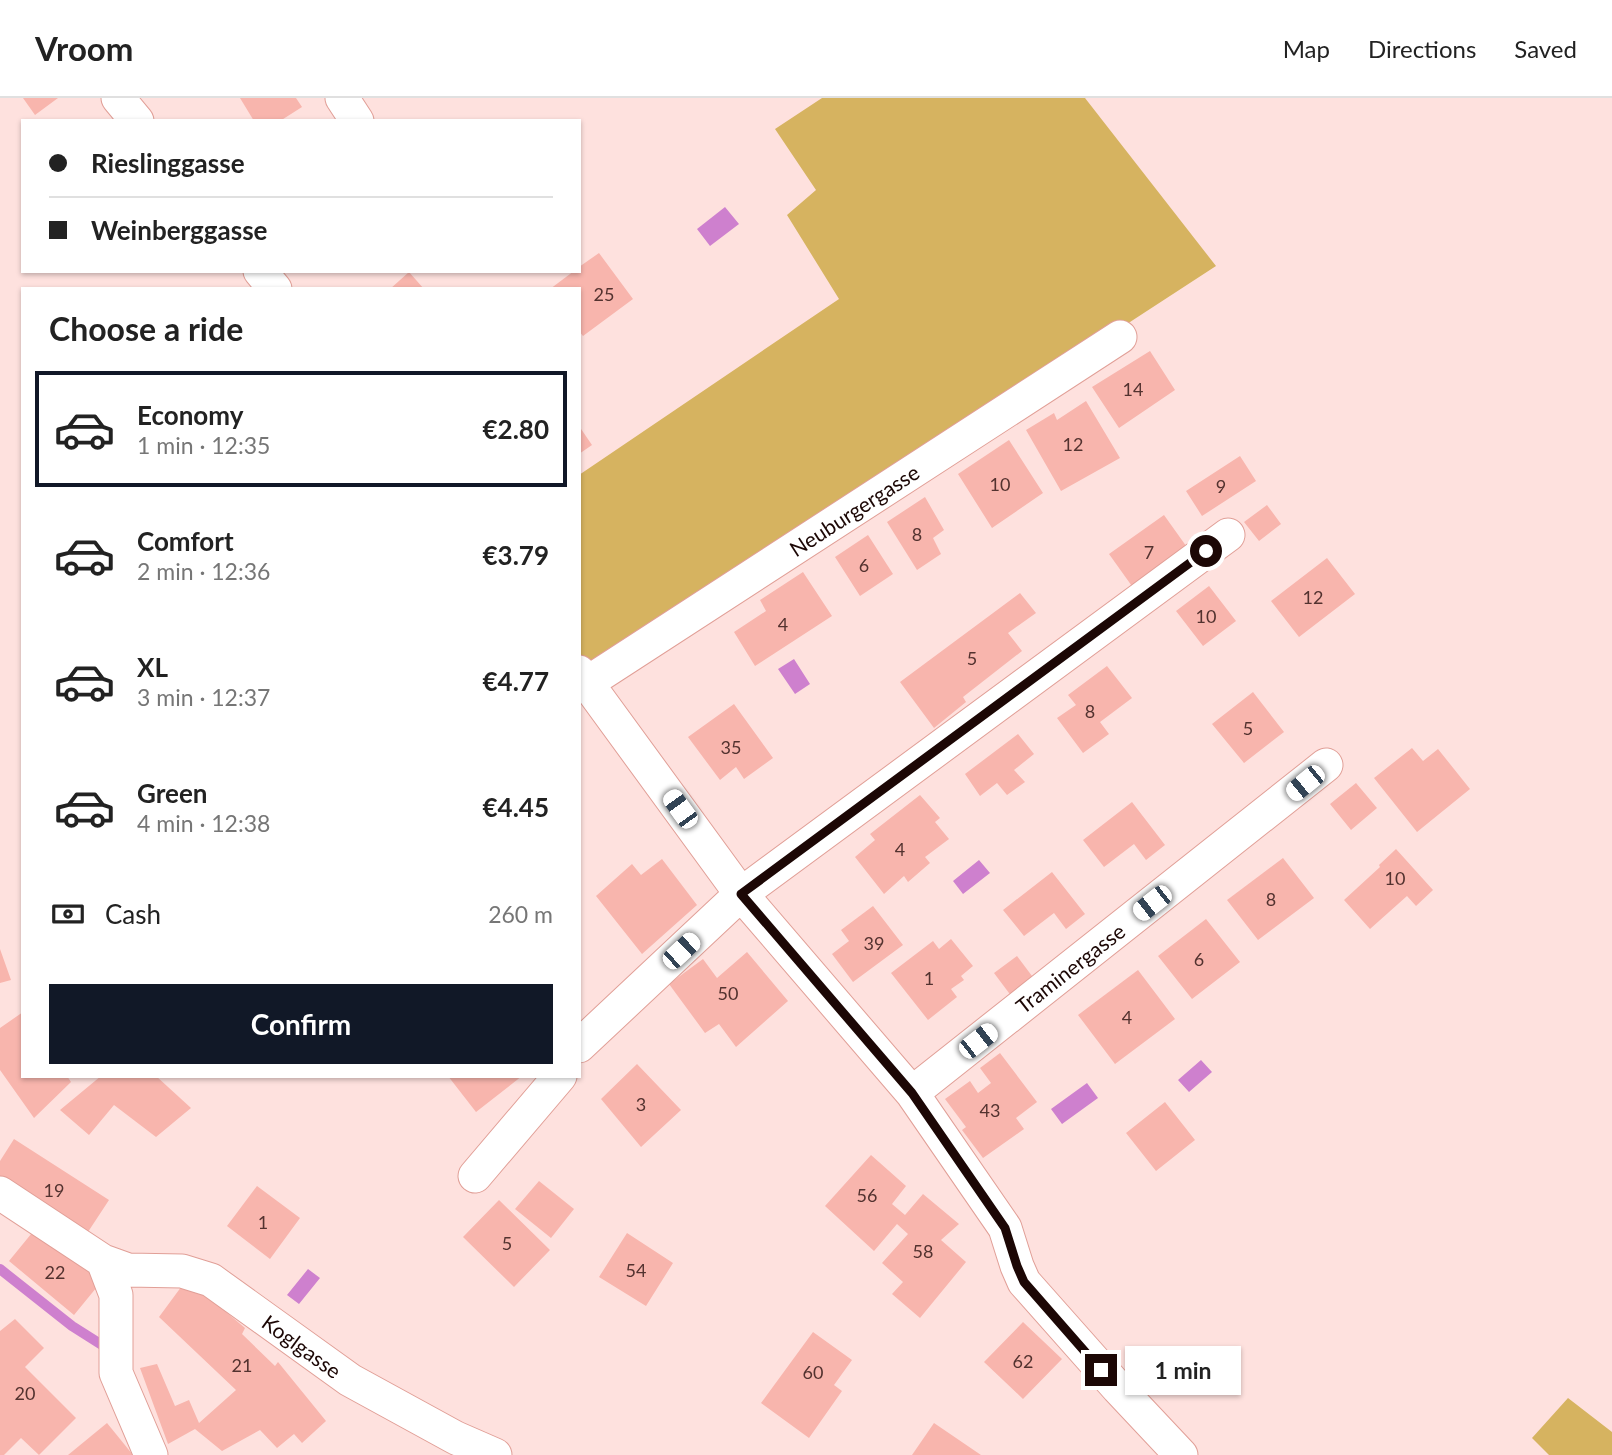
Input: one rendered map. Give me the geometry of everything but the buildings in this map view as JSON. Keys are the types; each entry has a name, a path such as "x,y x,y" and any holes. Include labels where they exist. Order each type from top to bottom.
{"street":[{"path":"118,98 135,119"},
{"path":"342,98 356,119"},
{"path":"262,273 273,287"},
{"name":"Neuburgergasse","path":"583,677 1120,337"},
{"path":"581,1044 741,894 1228,535"},
{"path":"583,677 741,894 912,1093 1005,1228 1024,1282 1181,1455"},
{"name":"Traminergasse","path":"912,1093 1326,765"},
{"path":"475,1176 559,1078"},
{"name":"Koglgasse","path":"0,1193 103,1261 128,1270 182,1271 211,1280 349,1380 456,1438 495,1455"},
{"path":"103,1261 116,1295 116,1373 151,1455"}],"shaded area":[{"path":"822,98 1085,98 1216,266 592,672 581,656 581,474 839,299 787,215 816,190 775,129"},
{"path":"725,207 739,224 710,246 697,229"},
{"path":"794,659 810,684 795,694 778,669"},
{"path":"979,860 990,873 963,894 953,881"},
{"path":"1201,1060 1212,1072 1189,1092 1178,1080"},
{"path":"1087,1083 1098,1098 1062,1124 1051,1109"},
{"path":"308,1269 320,1278 299,1304 287,1295"},
{"path":"1568,1398 1612,1432 1612,1455 1549,1455 1532,1438"}],"waterway":[{"path":"0,1269 72,1326 102,1345"}],"route":[{"path":"1101,1370 1024,1282 1005,1228 912,1093 741,894 1206,551"}]}
